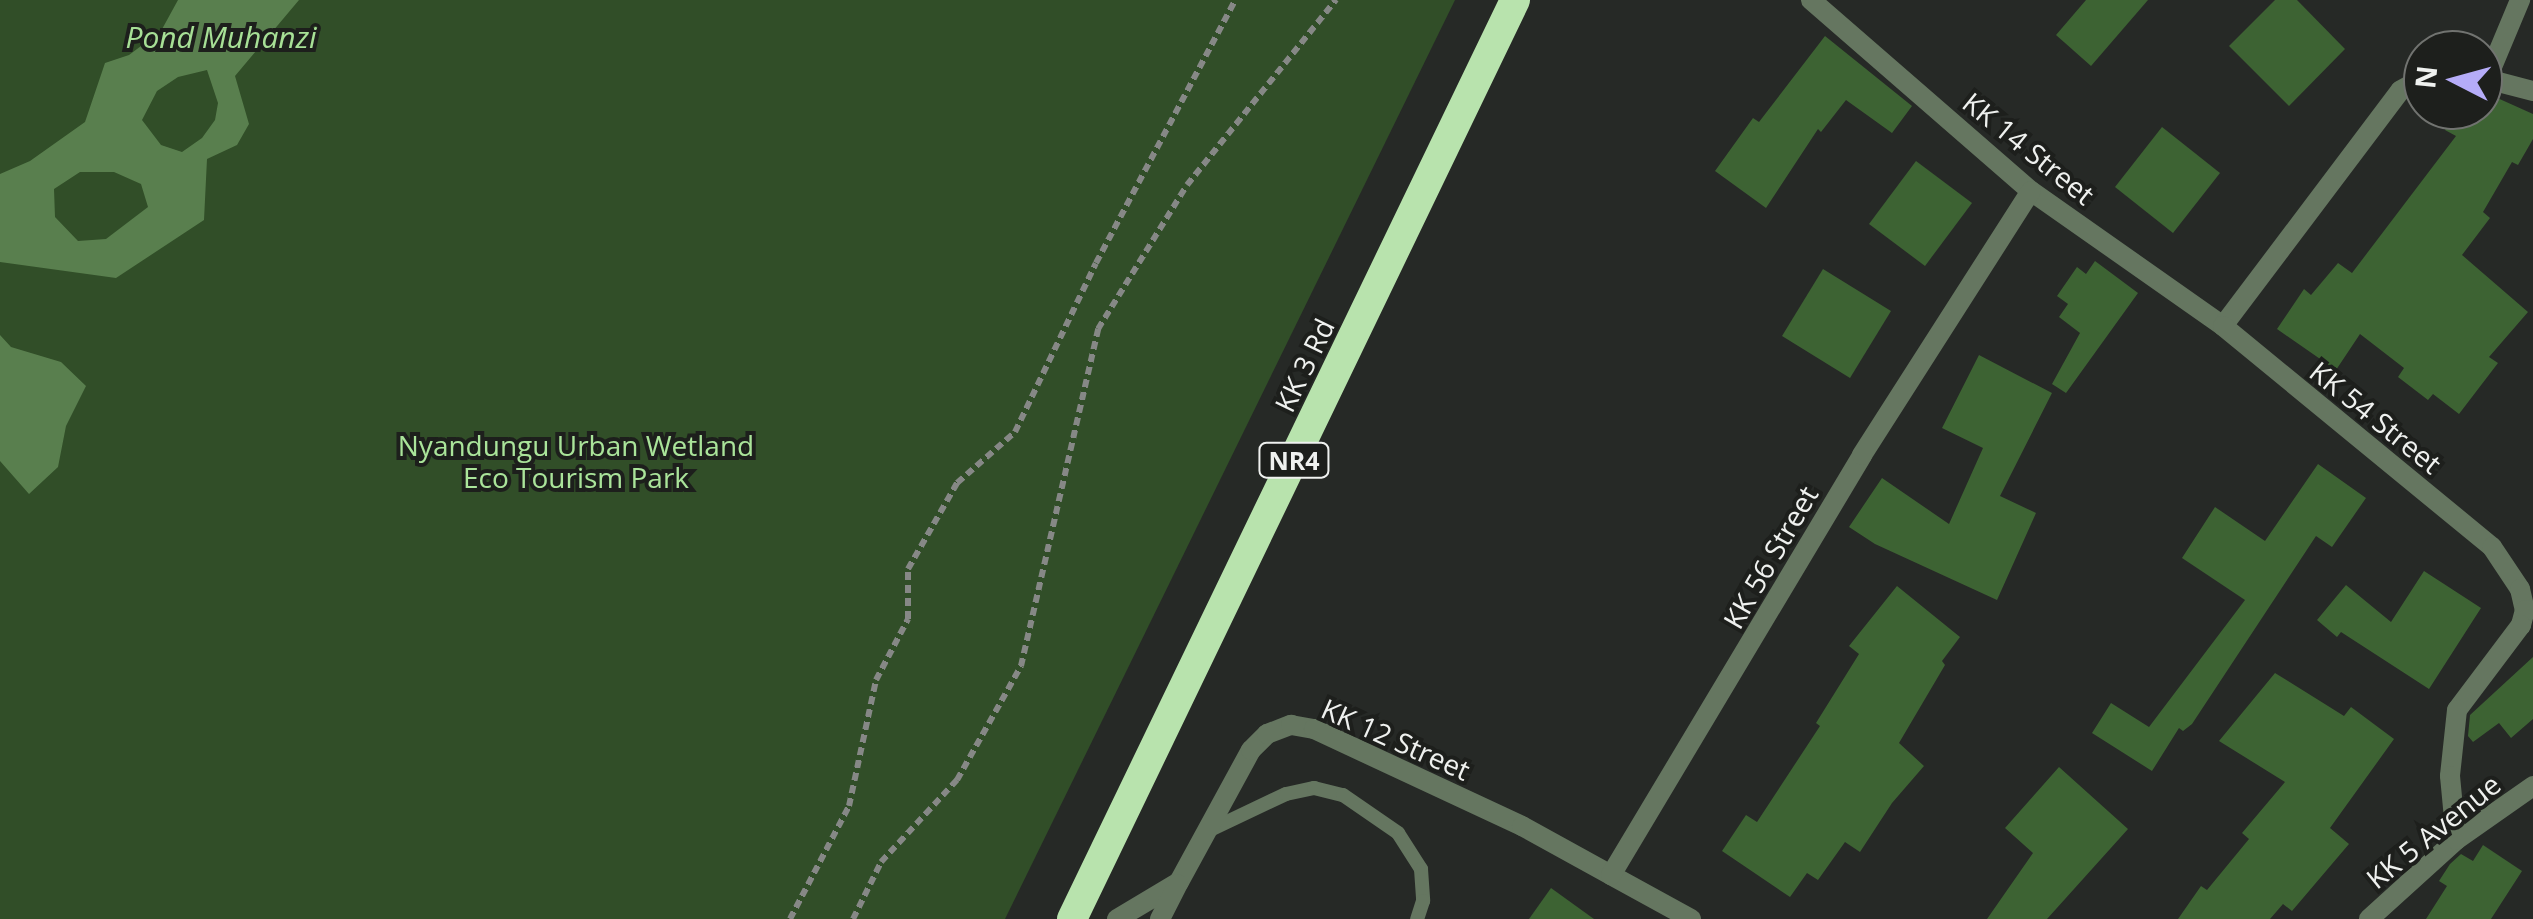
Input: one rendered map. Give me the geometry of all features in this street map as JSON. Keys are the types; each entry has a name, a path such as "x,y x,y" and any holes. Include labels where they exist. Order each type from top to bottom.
{"highway":[{"name":"KK 3 Rd","path":"1072,919 1515,0"}],"street":[{"name":"KK 14 Street","path":"1811,0 2030,191 2223,326"},
{"path":"2503,38 2520,0"},
{"path":"2503,83 2533,91"},
{"path":"2223,326 2403,90"},
{"name":"KK 56 Street","path":"1610,875 1862,455 2030,191"},
{"name":"KK 54 Street","path":"2223,326 2492,547 2520,589 2525,610 2521,624 2457,710 2450,776 2456,840"},
{"name":"KK 12 Street","path":"1117,919 1178,882 1252,750 1267,734 1291,725 1314,728 1610,875"},
{"name":"KK 5 Avenue","path":"2370,919 2456,840 2533,786"},
{"path":"1610,875 1691,919"},
{"path":"1160,919 1178,882"}],"lane":[{"path":"1207,831 1286,794 1314,788 1343,795 1398,833 1421,869 1423,901 1417,919"}],"path":[{"path":"790,919 849,806 876,680 908,619 908,569 957,483 1015,432 1096,263 1235,0"},
{"path":"853,919 881,862 957,780 1021,666 1098,328 1188,184 1336,0"}],"green space":[{"name":"Nyandungu Urban Wetland Eco Tourism Park","path":"0,0 1455,0 1005,919 0,919"}],"water":[{"name":"Pond Muhanzi","path":"178,0 299,0 235,76 249,124 237,145 207,159 204,220 116,278 0,262 0,174 30,161 85,122 105,63 129,55 161,31","holes":["207,70 218,103 215,120 202,138 182,152 161,145 142,120 157,91 178,77","80,172 114,172 141,184 148,207 106,239 78,241 55,217 54,189"]},
{"path":"0,335 11,347 61,362 86,386 66,426 58,467 29,494 0,461"}],"building":[{"path":"2086,0 2148,0 2091,66 2056,35"},
{"path":"2275,0 2297,0 2345,49 2289,106 2229,46"},
{"path":"1825,36 1912,106 1892,133 1846,100 1821,132 1818,129 1766,208 1715,171 1753,118 1759,122"},
{"path":"2503,101 2533,114 2533,139 2518,165 2512,162 2483,212 2490,218 2462,255 2528,312 2489,357 2498,363 2459,414 2433,394 2428,400 2398,377 2404,368 2360,334 2336,370 2277,329 2304,289 2311,295 2338,263 2352,273 2456,136 2445,130 2503,130"},
{"path":"2162,127 2220,173 2173,233 2115,187"},
{"path":"1916,161 1972,203 1925,266 1869,224"},
{"path":"2095,261 2138,293 2066,393 2052,384 2080,333 2059,317 2068,304 2057,296 2077,267 2086,274"},
{"path":"1823,269 1891,311 1850,378 1782,336"},
{"path":"1979,355 2052,393 2000,496 2036,513 1997,600 1875,544 1849,527 1882,478 1949,524 1983,448 1942,428"},
{"path":"2318,464 2366,498 2332,547 2316,536 2192,724 2183,731 2179,728 2152,771 2092,733 2111,703 2149,727 2245,600 2182,558 2215,507 2265,541"},
{"path":"2424,571 2481,608 2429,689 2341,632 2337,637 2317,620 2346,585 2391,622"},
{"path":"1897,586 1960,637 1942,661 1945,665 1899,743 1924,766 1892,803 1860,852 1845,842 1818,880 1807,873 1790,897 1722,851 1746,815 1757,822 1820,726 1816,723 1859,654 1849,646"},
{"path":"2533,657 2533,719 2511,738 2499,723 2473,742 2468,736 2470,715"},
{"path":"2275,673 2344,716 2351,707 2394,739 2330,828 2349,844 2292,911 2283,904 2270,919 2178,919 2201,886 2207,890 2249,839 2242,833 2285,782 2219,741"},
{"path":"2059,767 2128,829 2047,919 1987,919 2033,853 2005,828"},
{"path":"2483,845 2522,871 2491,919 2426,919 2447,886 2439,881 2450,864 2461,854 2473,861"},
{"path":"1551,888 1594,919 1529,919"}]}
